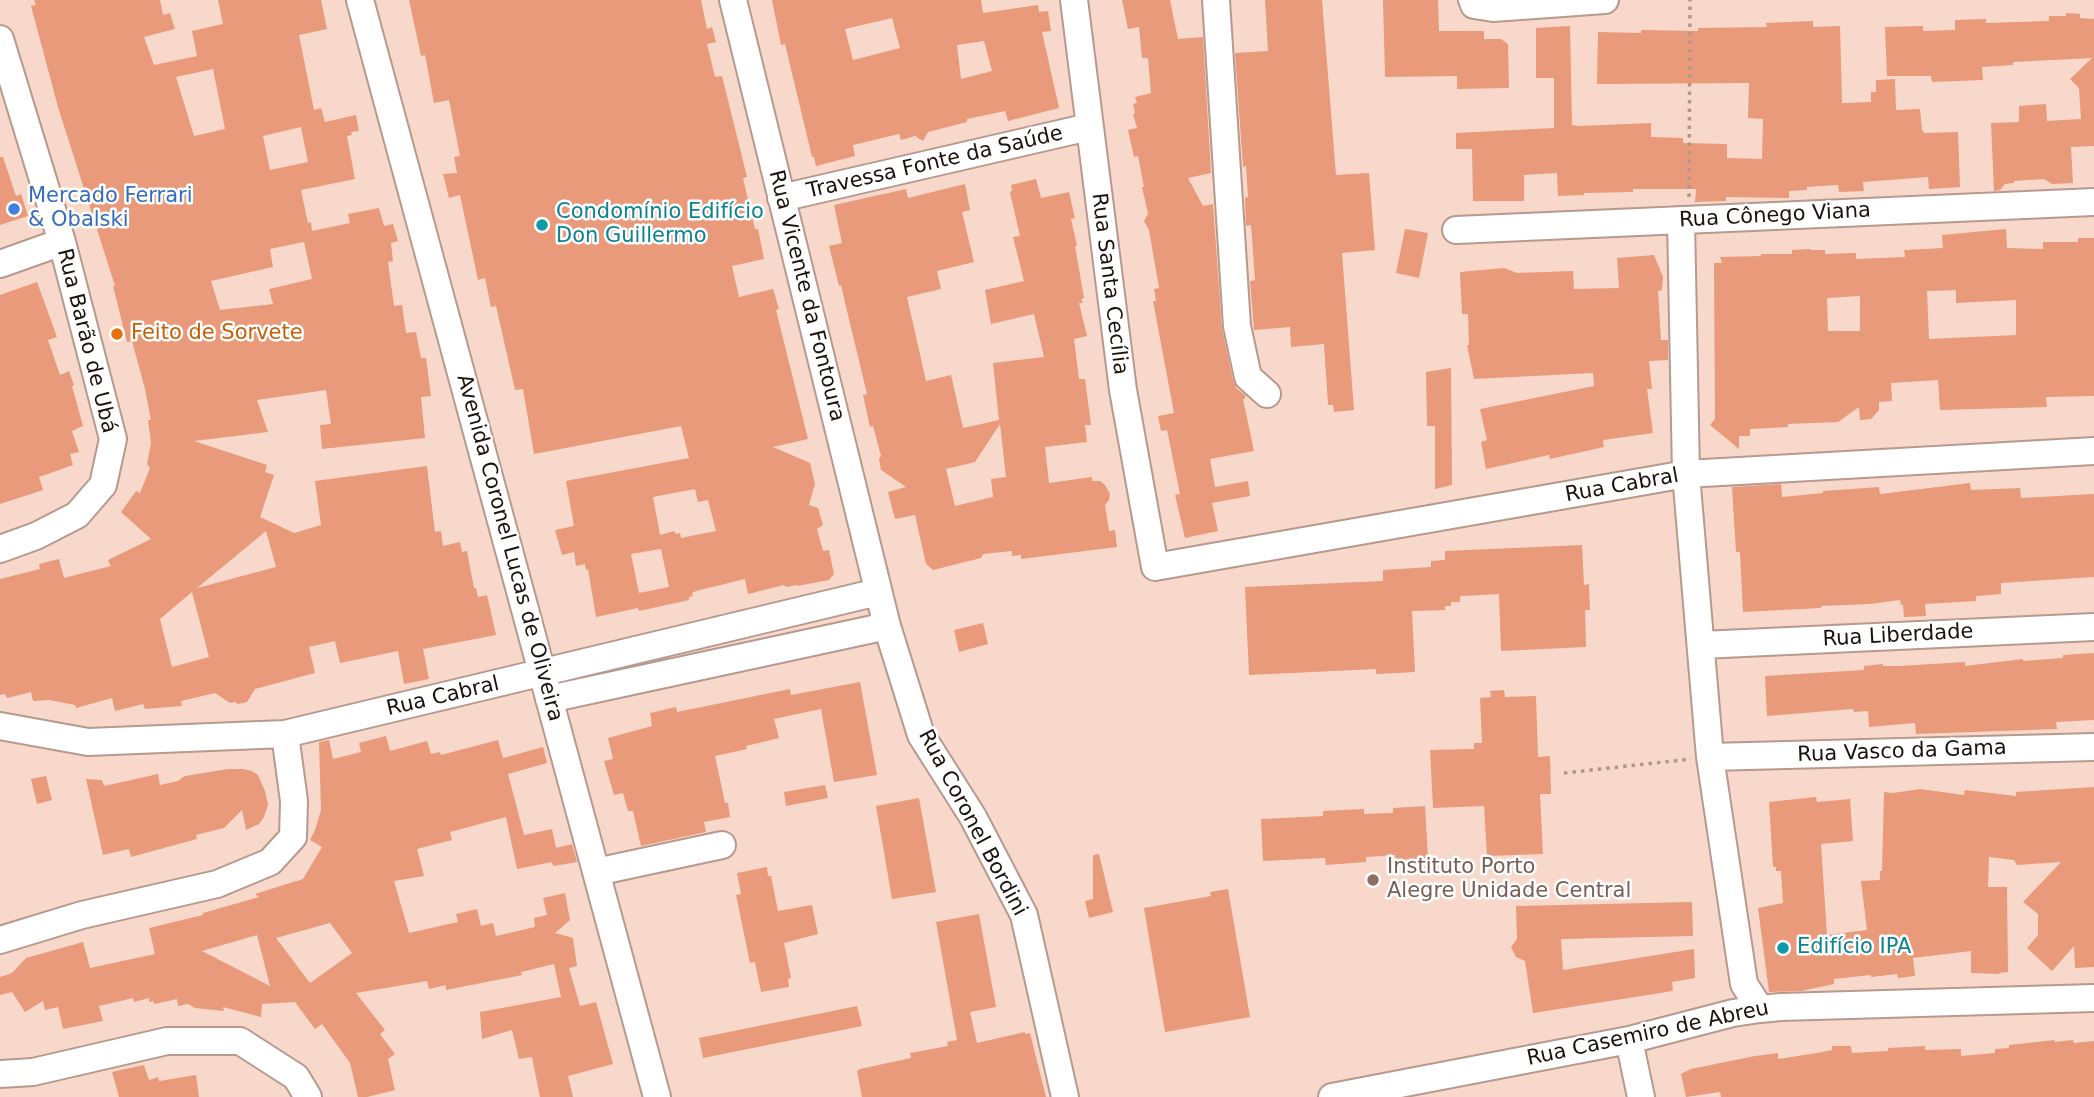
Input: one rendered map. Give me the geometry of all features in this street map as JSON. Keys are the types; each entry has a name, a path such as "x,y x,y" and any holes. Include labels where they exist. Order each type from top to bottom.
{"street":[{"name":"Avenida Coronel Lucas de Oliveira","path":"360,0 531,676 549,699 657,1097"},
{"name":"Rua Vicente da Fontoura","path":"733,0 878,592"},
{"name":"Rua Santa Cecília","path":"1074,0 1123,390 1155,567"},
{"path":"1216,0 1237,326 1248,377 1266,394"},
{"path":"1473,2 1493,8 1605,0"},
{"name":"Rua Barão de Ubá","path":"0,39 62,242 113,439 103,485 77,515 36,536 0,549"},
{"name":"Travessa Fonte da Saúde","path":"781,198 1089,127"},
{"name":"Rua Cônego Viana","path":"1456,230 2094,202"},
{"path":"1681,220 1686,474 1710,757 1744,984 1733,1013"},
{"path":"0,264 62,242"},
{"name":"Rua Cabral","path":"1155,567 1686,474 2094,451"},
{"name":"Rua Cabral","path":"0,726 88,742 285,734 878,592"},
{"name":"Rua Coronel Bordini","path":"878,592 921,735 973,817 1024,915 1065,1097"},
{"path":"819,607 828,640"},
{"path":"549,699 887,626"},
{"name":"Rua Liberdade","path":"1701,645 2094,627"},
{"path":"0,940 82,915 217,884 270,862 293,837 294,801 285,734"},
{"name":"Rua Vasco da Gama","path":"1710,757 2094,747"},
{"path":"596,872 722,845"},
{"path":"1744,984 1760,1009"},
{"name":"Rua Casemiro de Abreu","path":"1332,1097 1372,1093 1629,1040 1733,1013 1760,1009 2094,998"},
{"path":"1629,1040 1641,1097"},
{"path":"0,1074 33,1072 167,1041 240,1041 296,1077 308,1097"},
{"path":"0,1055 33,1072"}],"path":[{"path":"1681,220 1689,198 1690,0"},
{"path":"1564,773 1682,760"}],"building":[{"path":"34,0 160,0 163,15 170,13 175,29 144,37 154,65 197,56 192,31 223,24 218,0 321,0 327,29 299,35 314,110 321,108 325,122 356,115 359,131 351,132 352,135 347,136 355,179 301,190 308,223 311,222 312,231 350,223 348,214 379,208 384,226 393,224 398,241 391,243 393,261 388,262 394,306 402,305 406,333 416,332 421,358 426,358 431,396 421,397 425,438 322,449 320,425 331,424 326,390 257,400 268,432 194,441 267,465 265,472 274,475 260,517 294,533 321,525 315,481 427,466 435,532 441,531 443,546 460,542 462,552 467,551 474,588 478,597 487,595 496,635 423,649 429,679 404,684 398,651 340,663 335,641 309,647 315,673 255,689 247,702 238,704 230,703 215,693 181,701 182,706 145,709 143,704 115,711 112,698 76,708 75,705 49,700 33,701 31,692 7,698 5,694 0,695 0,579 40,569 39,564 59,559 64,578 111,566 108,560 151,539 121,512 136,491 140,493 150,468 147,464 151,443 148,420 151,420 145,389 132,341 127,342 115,286 58,107 31,6 36,5","holes":["213,69 225,129 194,136 176,77","301,127 308,162 270,170 263,136","304,242 312,279 269,289 273,304 220,310 211,281 273,267 270,249","266,531 276,567 197,588","192,592 209,657 172,667 160,619"]},
{"path":"409,0 701,0 707,29 712,27 716,42 707,44 715,77 722,76 747,177 743,178 764,259 732,266 739,297 773,289 808,439 773,447 810,463 815,484 809,505 818,508 823,525 817,529 823,551 829,550 834,574 829,580 797,586 784,585 748,594 745,579 696,591 689,600 596,617 588,569 586,570 585,564 576,566 574,552 562,555 555,530 574,526 566,481 689,458 681,426 534,454 523,389 515,390 496,306 491,307 485,278 478,280 460,195 449,198 443,174 457,173 454,157 460,156 449,100 434,103 425,55 421,56","holes":["695,489 698,502 708,500 716,531 681,538 680,533 676,534 674,531 660,535 653,497","661,549 669,587 639,593 631,554"]},
{"path":"772,0 981,0 983,13 1038,5 1039,12 1048,11 1051,31 1042,32 1059,108 1008,121 1005,111 967,119 967,122 928,132 923,141 915,136 901,140 899,134 853,145 855,156 816,166 785,44 781,45","holes":["892,18 900,48 853,60 845,29","984,41 992,71 961,79 957,45"]},
{"path":"1122,0 1170,0 1178,39 1203,37 1211,173 1188,178 1203,206 1213,204 1222,329 1233,380 1237,389 1245,395 1243,399 1254,451 1210,459 1215,487 1248,481 1250,496 1212,503 1218,531 1185,538 1175,495 1180,494 1167,430 1161,431 1158,416 1174,413 1153,301 1156,301 1154,289 1159,288 1149,230 1144,221 1148,214 1144,187 1138,156 1134,157 1128,130 1137,128 1133,114 1133,104 1137,103 1135,97 1151,93 1148,58 1142,58 1139,27 1128,29"},
{"path":"1265,0 1322,0 1336,175 1369,173 1375,250 1342,253 1354,410 1334,412 1333,405 1328,405 1324,344 1291,347 1290,327 1254,330 1250,281 1255,280 1251,225 1246,226 1245,198 1248,197 1246,166 1243,167 1235,53 1268,51"},
{"path":"1383,0 1438,0 1439,31 1484,31 1484,39 1501,39 1508,44 1509,88 1457,89 1457,76 1385,77"},
{"path":"2066,13 2094,19 2094,146 2071,147 2073,183 2052,184 2044,179 2014,181 1994,191 1991,123 2019,122 2019,106 2046,104 2047,121 2081,119 2079,88 2070,79 2092,58 2013,62 2013,65 1982,67 1983,80 1932,82 1931,76 1887,76 1885,27 1923,26 1923,31 1955,30 1955,20 1986,19 1986,23 2049,21 2049,16 2066,16"},
{"path":"1813,21 1813,27 1840,26 1842,103 1871,102 1871,92 1876,92 1876,80 1895,79 1896,110 1920,109 1924,133 1958,132 1960,187 1929,189 1928,177 1863,182 1864,191 1839,192 1838,185 1807,187 1807,190 1789,191 1789,198 1726,197 1726,201 1695,202 1696,189 1633,189 1633,192 1558,196 1557,173 1524,175 1524,201 1473,201 1472,149 1456,149 1456,133 1554,128 1554,78 1536,78 1536,28 1570,26 1572,125 1651,123 1651,137 1683,138 1683,143 1727,144 1727,158 1762,159 1763,119 1748,118 1749,83 1597,84 1598,32 1698,31 1698,28 1767,27 1766,23"},
{"path":"0,157 3,157 16,196 21,194 28,216 0,225"},
{"path":"1036,179 1041,198 1069,192 1075,218 1071,219 1084,298 1081,299 1083,303 1079,303 1087,336 1074,339 1079,379 1085,379 1091,425 1085,425 1087,442 1045,447 1049,483 1092,477 1092,481 1100,481 1105,485 1110,494 1105,505 1109,531 1115,530 1117,547 1021,559 1021,555 1012,556 1012,551 983,554 981,558 933,570 926,564 915,515 895,519 888,492 906,487 881,470 881,456 873,426 870,427 863,395 867,394 829,246 842,243 834,205 906,189 908,198 965,184 970,210 962,212 974,262 937,271 941,289 907,297 926,381 951,375 963,428 999,420 993,363 1044,357 1034,314 991,324 985,290 1024,281 1013,237 1020,236 1010,193 1011,185","holes":["1000,424 1006,477 991,479 993,497 955,506 946,469 975,462"]},
{"path":"1405,229 1428,233 1419,278 1396,273"},
{"path":"2006,229 2007,248 2043,249 2043,242 2078,242 2078,238 2094,238 2094,396 2046,397 2047,407 1940,410 1938,380 1891,383 1892,401 1879,402 1879,410 1871,419 1860,420 1859,407 1838,422 1750,429 1750,436 1739,436 1739,449 1710,425 1715,419 1714,263 1722,263 1720,257 1792,254 1792,250 1810,249 1825,250 1825,254 1856,253 1856,259 1905,257 1904,250 1943,248 1942,235","holes":["1956,290 1956,303 2016,300 2016,335 1929,339 1927,291","1860,296 1860,331 1828,331 1827,298"]},
{"path":"1654,255 1663,277 1662,290 1658,291 1661,340 1668,340 1668,360 1649,361 1652,389 1647,389 1653,433 1603,440 1604,447 1550,459 1549,455 1486,469 1481,442 1487,440 1480,409 1594,386 1593,373 1474,379 1467,345 1468,314 1462,314 1460,272 1504,268 1517,273 1573,271 1574,289 1619,288 1617,258"},
{"path":"37,282 57,337 48,340 60,375 69,371 74,385 72,386 83,426 72,431 79,452 70,454 73,465 39,477 43,490 0,504 0,295"},
{"path":"1451,368 1452,485 1435,489 1435,426 1427,426 1426,372"},
{"path":"1970,483 1971,490 2020,488 2021,498 2094,494 2094,577 2001,583 2001,594 1976,596 1976,601 1925,604 1926,616 1904,617 1900,600 1743,612 1740,552 1736,552 1732,487 1781,484 1782,497 1879,487 1880,494"},
{"path":"1582,545 1584,585 1589,584 1590,610 1585,610 1586,647 1501,651 1499,594 1462,596 1460,602 1451,602 1451,606 1445,606 1445,610 1412,611 1415,672 1376,674 1376,669 1249,675 1245,587 1383,581 1383,570 1431,567 1431,561 1445,560 1445,551"},
{"path":"983,623 988,644 959,652 954,630"},
{"path":"2094,653 2094,720 2056,722 2057,729 1916,734 1915,723 1869,727 1868,711 1854,712 1853,709 1767,716 1765,676 1864,670 1864,666 1883,664 1899,666 1965,662 1965,666"},
{"path":"860,682 877,775 834,782 821,709 774,719 779,738 715,756 730,817 704,822 706,832 641,846 633,811 628,811 623,793 614,795 604,761 613,759 608,738 652,726 650,713 676,707 677,712 790,689 791,695"},
{"path":"1504,690 1505,697 1536,696 1538,757 1550,756 1551,794 1540,794 1543,854 1487,856 1484,806 1433,808 1430,750 1474,749 1474,743 1482,743 1480,698 1491,697 1490,691"},
{"path":"386,736 390,751 427,741 431,754 440,752 441,755 498,740 503,758 543,747 547,763 508,774 524,835 552,829 556,848 572,844 577,862 553,866 552,862 517,869 506,817 450,832 452,840 417,849 424,876 394,881 409,933 458,922 456,914 477,909 481,926 493,923 496,936 535,927 534,918 547,915 543,898 565,893 570,920 555,933 573,938 577,966 569,968 580,1006 596,1002 613,1064 568,1076 573,1097 540,1097 532,1057 519,1059 512,1030 482,1039 480,1012 561,997 554,964 521,972 522,975 446,990 446,985 429,989 427,981 356,993 385,1030 380,1034 395,1054 388,1059 395,1090 367,1097 358,1097 350,1063 322,1024 315,1029 295,1002 262,1004 261,1017 223,1007 224,1011 195,1008 188,1004 178,1006 177,999 154,1004 153,1001 149,1002 149,998 134,1002 133,998 99,1006 103,1021 63,1029 58,1007 45,1010 43,1001 25,1012 12,992 0,995 0,977 12,973 26,958 83,942 90,968 155,954 149,928 203,915 259,897 255,894 303,879 322,847 310,840 321,810 319,742 329,740 333,759 361,752 359,743","holes":["330,923 352,953 310,983 276,938","257,935 270,986 202,951"]},
{"path":"243,769 258,775 268,805 259,824 246,830 242,810 224,828 196,835 197,839 131,857 129,849 103,855 86,779 102,780 104,786 158,774 160,785 178,781 185,776"},
{"path":"46,776 52,800 37,804 31,779"},
{"path":"825,785 828,798 786,806 784,792"},
{"path":"2094,787 2094,967 2075,968 2074,946 2052,971 2027,948 2038,935 2038,914 2023,902 2061,862 2017,865 2014,860 1989,857 1988,887 2007,887 2008,972 1971,973 1971,951 1913,958 1915,976 1898,978 1897,974 1834,979 1834,984 1801,991 1769,992 1758,908 1783,903 1781,871 1776,871 1776,867 1773,867 1769,802 1816,797 1817,802 1850,799 1853,841 1821,844 1827,935 1867,930 1861,881 1880,880 1884,792 1920,789 1964,795 1965,790 2016,796 2016,792"},
{"path":"919,798 936,892 892,899 876,806"},
{"path":"1425,806 1428,858 1396,860 1395,855 1366,857 1366,862 1326,865 1325,858 1263,861 1261,819 1323,816 1323,811 1364,809 1364,814 1393,813 1393,808"},
{"path":"1099,854 1113,912 1089,918 1085,901 1093,899 1093,855"},
{"path":"767,867 778,911 812,905 818,934 784,943 791,978 788,979 789,987 761,992 755,962 750,963 736,895 741,894 737,873"},
{"path":"1228,889 1250,1017 1165,1032 1144,908 1211,896 1210,892"},
{"path":"1692,902 1693,936 1561,939 1563,970 1694,949 1695,978 1672,982 1673,991 1533,1013 1525,961 1516,957 1511,947 1517,939 1516,906"},
{"path":"979,914 996,1007 970,1012 977,1043 1030,1033 1046,1097 862,1097 857,1071 860,1069 911,1058 910,1053 948,1046 947,1042 957,1040 936,922"},
{"path":"857,1006 862,1026 703,1058 699,1038"},
{"path":"2055,1040 2054,1042 2073,1040 2074,1043 2094,1041 2094,1097 1721,1097 1720,1092 1686,1097 1681,1074 1691,1069 1755,1056 1778,1053 1778,1059 1832,1050 1832,1046 1851,1046 1852,1053 1925,1046 1925,1050 1961,1049 1961,1056 1995,1053 1995,1049 2009,1048 2009,1045"},
{"path":"144,1065 149,1080 196,1075 199,1097 119,1097 112,1072"}],"place":[{"name":"Mercado Ferrari & Obalski","path":"14,209"},
{"name":"Condomínio Edifício Don Guillermo","path":"542,225"},
{"name":"Feito de Sorvete","path":"117,334"},
{"name":"Instituto Porto Alegre Unidade Central","path":"1373,880"},
{"name":"Edifício IPA","path":"1783,948"}]}
